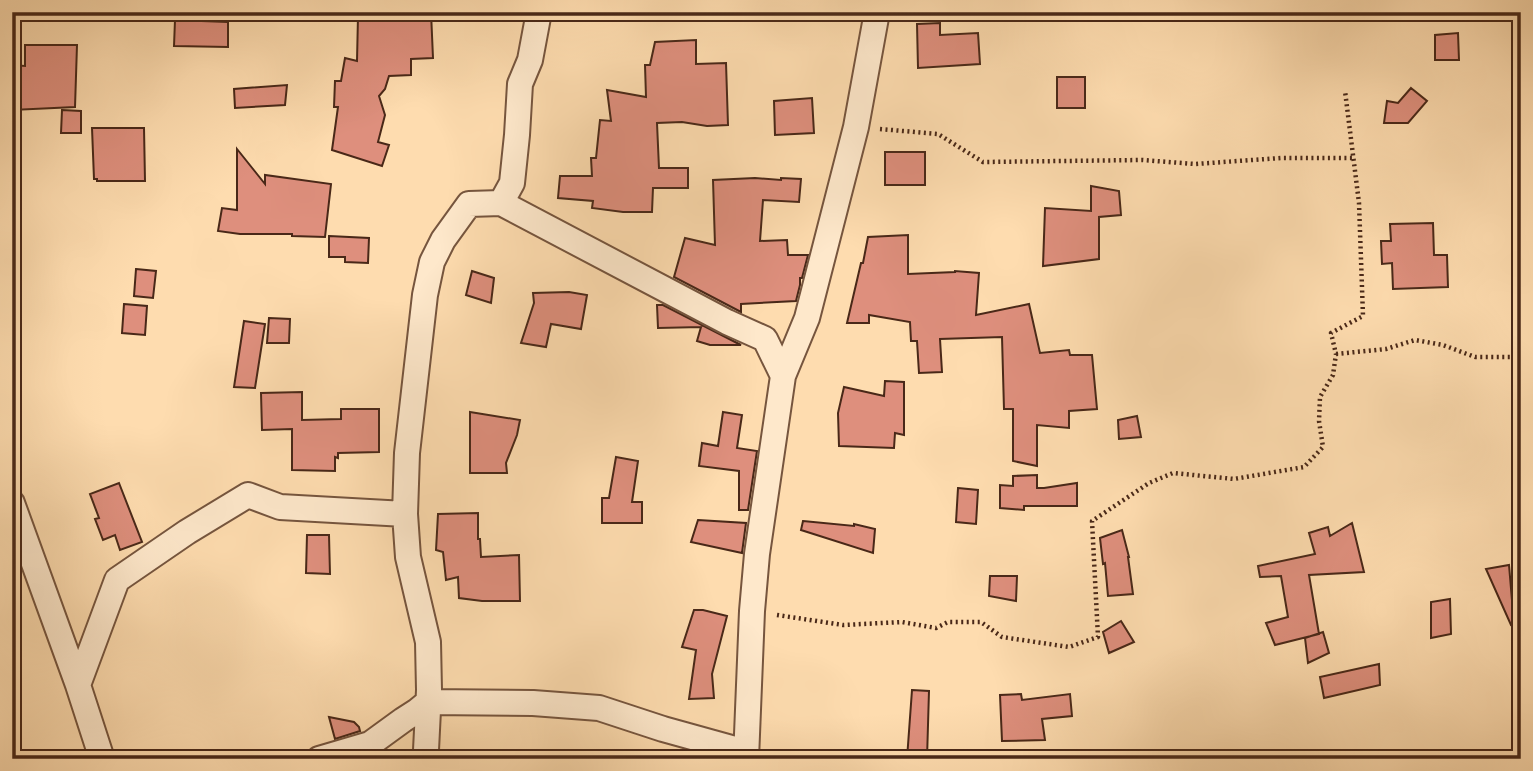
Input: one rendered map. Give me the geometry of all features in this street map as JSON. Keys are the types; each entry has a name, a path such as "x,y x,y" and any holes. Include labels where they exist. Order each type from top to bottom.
{"street":[{"path":"501,203 512,183 520,84 530,60 539,12"},
{"path":"319,759 370,744 428,702 533,703 599,708 746,755 757,554 783,376 807,318 856,127 877,12"},
{"path":"428,759 428,642 408,557 405,514 408,439 425,295 432,262 443,240 469,204 501,203 727,322 765,339 783,376"},
{"path":"78,685 117,580 187,532 248,495 280,508 405,514"},
{"path":"12,503 102,759"}],"path":[{"path":"752,611 843,625 902,622 936,628 948,622 981,622 1002,636 1069,647 1098,637 1092,522 1149,483 1173,473 1234,479 1304,467 1323,447 1319,421 1320,397 1333,375 1336,354 1331,333 1363,316 1359,203 1345,91"},
{"path":"856,127 938,134 983,162 1142,160 1195,164 1281,158 1353,159"},
{"path":"1336,354 1386,349 1416,340 1443,345 1475,357 1521,357"}],"building":[{"path":"410,12 431,12 433,58 411,59 411,75 389,76 385,89 379,96 385,115 378,142 389,145 382,166 332,150 338,107 334,107 335,81 341,81 345,58 357,61 358,16 373,17 374,13 410,15"},
{"path":"175,20 228,22 228,47 174,46"},
{"path":"940,23 940,35 978,33 980,64 918,68 917,24"},
{"path":"1458,33 1459,60 1435,60 1435,35"},
{"path":"696,40 696,64 726,63 728,125 657,123 659,168 688,168 688,188 653,188 652,212 592,208 593,201 558,198 560,176 592,176 591,158 596,158 600,120 611,121 607,90 646,97 645,65 650,65 655,42"},
{"path":"25,45 77,45 75,107 12,110 12,65 25,66"},
{"path":"1057,77 1085,77 1085,108 1057,108"},
{"path":"287,85 285,105 235,108 234,89"},
{"path":"1411,88 1427,101 1408,123 1384,123 1387,101 1398,103"},
{"path":"812,98 814,133 775,135 774,101"},
{"path":"62,110 81,111 81,133 61,133"},
{"path":"92,128 144,128 145,181 94,179"},
{"path":"237,149 265,184 265,175 331,184 325,237 218,231 222,208 237,210"},
{"path":"885,152 925,152 925,185 885,185"},
{"path":"801,179 799,202 763,200 760,241 787,240 788,255 808,255 796,301 741,304 741,312 674,277 685,238 715,245 713,180"},
{"path":"1091,186 1119,191 1121,215 1099,217 1099,259 1043,266 1045,208 1091,211"},
{"path":"1433,223 1434,255 1447,255 1448,287 1393,289 1392,263 1382,264 1381,241 1391,241 1390,224"},
{"path":"908,235 908,274 955,271 979,273 976,315 1029,304 1040,353 1069,350 1070,355 1092,355 1097,409 1069,411 1069,428 1037,425 1037,466 1013,461 1013,409 1004,409 1002,337 940,339 942,372 919,373 917,341 911,341 910,322 869,315 869,323 847,323 868,237"},
{"path":"329,236 369,238 368,263 345,262 345,257 329,257"},
{"path":"136,269 156,271 153,298 134,296"},
{"path":"472,271 494,278 491,303 466,295"},
{"path":"569,292 587,295 581,329 551,324 546,347 521,343 534,303 533,293"},
{"path":"124,304 147,306 145,335 122,333"},
{"path":"657,305 663,305 741,345 710,345 697,341 701,327 658,328"},
{"path":"269,318 290,319 289,343 267,343"},
{"path":"244,321 265,324 255,388 234,387"},
{"path":"885,381 904,382 904,435 895,433 894,448 839,446 838,413 844,387 884,396"},
{"path":"302,392 302,420 341,419 341,409 379,409 379,452 338,453 338,458 335,457 335,471 292,470 292,429 262,430 261,393"},
{"path":"470,412 520,420 506,463 507,473 470,473"},
{"path":"723,412 742,415 737,448 757,451 748,510 739,510 739,471 699,466 702,443 718,446"},
{"path":"1137,416 1141,437 1119,439 1118,420"},
{"path":"616,457 638,461 632,502 642,502 642,523 602,523 602,498 609,498"},
{"path":"1037,475 1037,488 1077,483 1077,506 1024,506 1024,510 1000,508 1000,485 1013,486 1013,476"},
{"path":"119,483 142,542 120,550 115,535 103,540 95,519 99,518 90,494"},
{"path":"958,488 978,490 976,524 956,522"},
{"path":"478,513 481,557 519,555 520,601 459,598 458,577 446,580 443,552 436,550 438,514"},
{"path":"698,520 746,523 742,553 691,542"},
{"path":"803,521 854,524 875,529 873,553 801,530"},
{"path":"1352,523 1364,572 1309,575 1319,634 1275,645 1266,623 1288,617 1281,576 1260,577 1258,566 1315,554 1309,533 1328,527 1330,536"},
{"path":"1122,530 1129,557 1133,594 1108,596 1100,538"},
{"path":"307,535 329,535 330,574 306,573"},
{"path":"1509,565 1514,624 1511,625 1486,569"},
{"path":"990,576 1017,576 1016,601 989,596"},
{"path":"1450,599 1451,634 1431,638 1431,602"},
{"path":"694,610 727,616 712,674 714,698 689,699 696,650 682,647"},
{"path":"1121,621 1134,642 1109,653 1103,632"},
{"path":"1323,632 1329,653 1308,663 1305,638"},
{"path":"1379,664 1380,685 1324,698 1320,677"},
{"path":"912,690 929,691 927,759 907,759"},
{"path":"1021,694 1022,700 1070,694 1072,716 1042,719 1045,740 1002,741 1000,695"},
{"path":"329,717 354,722 360,731 335,739"}]}
